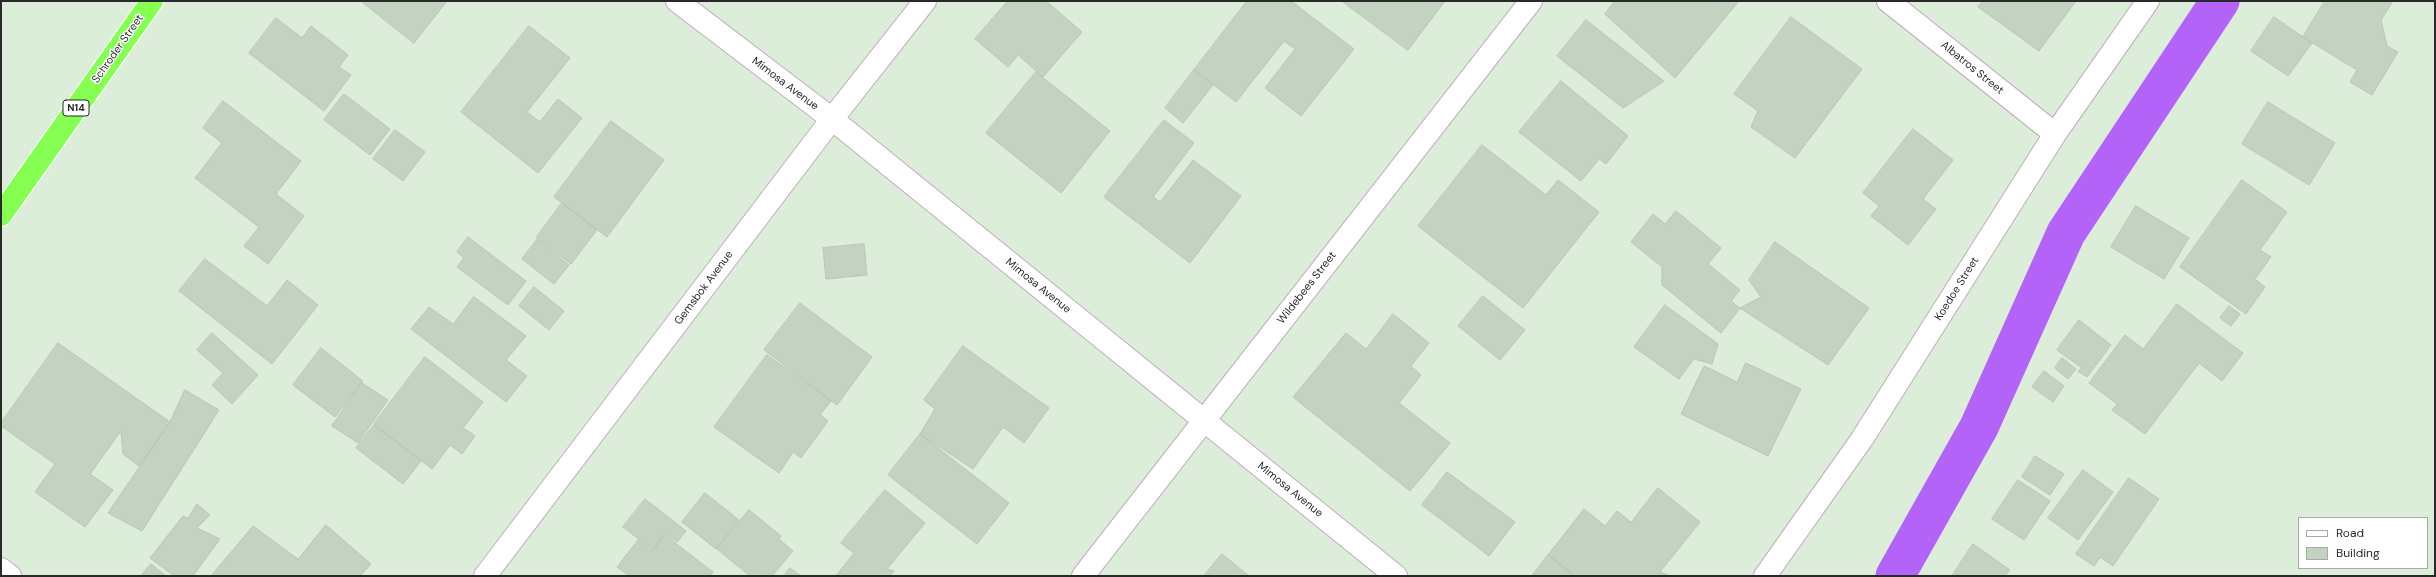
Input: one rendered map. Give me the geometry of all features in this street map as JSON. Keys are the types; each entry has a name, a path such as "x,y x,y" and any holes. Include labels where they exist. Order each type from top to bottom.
{"highway":[{"name":"Schroder Street","path":"1,215 152,1"}],"street":[{"name":"Mimosa Avenue","path":"677,1 832,119 1396,576"},
{"name":"Gemsbok Avenue","path":"485,576 832,119 925,1"},
{"name":"Wildebees Street","path":"1083,576 1531,1"},
{"name":"Albatros Street","path":"1888,1 2055,134"},
{"name":"Koedoe Street","path":"1765,576 1862,439 2055,134 2148,1"},
{"path":"1,569 10,576"}],"building":[{"path":"361,1 447,1 414,43"},
{"path":"1008,1 1046,1 1082,32 1043,77 1018,55 1008,67 975,39"},
{"path":"1247,1 1291,1 1354,49 1301,116 1265,88 1295,49 1284,41 1236,102 1194,70"},
{"path":"1342,1 1445,1 1408,50"},
{"path":"1615,1 1739,1 1675,78 1605,14"},
{"path":"1983,1 2076,1 2039,51 1978,7"},
{"path":"2325,1 2393,1 2381,20 2387,46 2398,52 2372,95 2350,82 2357,70 2303,37"},
{"path":"1791,17 1862,69 1795,158 1751,127 1758,111 1734,94"},
{"path":"2274,17 2312,43 2288,76 2251,51"},
{"path":"276,18 302,38 311,26 348,55 339,67 351,75 324,111 249,53"},
{"path":"1586,20 1664,81 1623,108 1557,56"},
{"path":"529,26 570,58 527,112 540,122 558,99 582,118 538,173 461,112"},
{"path":"1194,70 1213,85 1183,123 1165,108"},
{"path":"1036,72 1110,131 1061,193 986,133"},
{"path":"1561,81 1628,136 1606,164 1599,159 1581,181 1519,132"},
{"path":"344,94 390,129 370,155 324,120"},
{"path":"223,101 301,161 276,194 304,216 268,264 244,246 259,227 195,178 222,143 203,128"},
{"path":"2268,102 2335,143 2309,185 2242,144"},
{"path":"1164,120 1194,143 1153,197 1160,202 1193,160 1241,196 1190,263 1104,197"},
{"path":"611,121 664,160 607,237 554,197"},
{"path":"1913,129 1953,160 1923,199 1936,209 1908,245 1871,216 1879,206 1863,193"},
{"path":"395,130 425,152 403,181 373,159"},
{"path":"1482,145 1546,195 1558,180 1599,212 1523,308 1418,226"},
{"path":"2242,180 2287,212 2260,250 2271,257 2255,279 2265,287 2246,314 2180,267"},
{"path":"562,203 597,230 571,264 536,238"},
{"path":"2136,206 2189,238 2164,279 2111,247"},
{"path":"1676,211 1721,248 1708,264 1740,290 1731,301 1740,308 1721,333 1662,285 1662,267 1631,242 1653,214 1665,224"},
{"path":"468,237 526,281 508,305 457,267 464,258 457,252"},
{"path":"537,240 569,265 554,284 522,259"},
{"path":"1775,242 1869,308 1828,365 1740,308 1761,297 1749,280"},
{"path":"864,244 867,275 826,279 823,248"},
{"path":"205,259 267,306 287,280 318,305 272,364 179,291"},
{"path":"534,287 564,311 549,330 519,306"},
{"path":"1483,296 1525,330 1500,360 1458,326"},
{"path":"474,297 526,336 506,360 527,376 506,402 411,329 429,307 453,324"},
{"path":"800,303 872,357 837,405 764,350"},
{"path":"2177,304 2243,353 2222,381 2199,363 2145,434 2112,410 2117,404 2089,383 2125,335 2143,349"},
{"path":"1665,305 1718,344 1712,364 1694,359 1679,379 1634,347"},
{"path":"2229,306 2240,314 2231,326 2220,318"},
{"path":"1393,314 1429,343 1411,366 1421,375 1399,403 1450,443 1410,491 1293,397 1346,333 1366,349"},
{"path":"2079,320 2111,345 2087,377 2078,371 2082,368 2057,350"},
{"path":"212,333 258,375 232,404 212,385 223,373 197,350"},
{"path":"58,343 170,422 139,466 123,454 121,431 90,474 113,490 85,527 35,492 55,464 1,426 1,423"},
{"path":"963,346 1049,408 1024,443 1003,427 973,469 920,434 935,409 924,400"},
{"path":"321,348 363,381 335,417 293,385"},
{"path":"767,355 831,401 820,415 828,421 801,458 793,452 779,473 714,427"},
{"path":"425,357 483,402 463,428 475,436 462,454 450,445 432,469 374,424"},
{"path":"2062,358 2076,369 2068,379 2055,368"},
{"path":"1746,363 1801,389 1768,456 1681,414 1704,366 1737,382"},
{"path":"2044,371 2064,386 2053,402 2032,387"},
{"path":"362,383 388,400 358,443 332,426"},
{"path":"185,390 219,410 142,531 108,513 170,422"},
{"path":"374,425 421,461 403,484 356,448"},
{"path":"920,434 1009,503 977,544 888,475"},
{"path":"2035,456 2064,474 2050,495 2022,477"},
{"path":"2083,470 2113,492 2078,540 2048,518"},
{"path":"1447,472 1515,522 1489,556 1422,505"},
{"path":"2129,478 2159,499 2113,566 2100,557 2094,566 2076,554"},
{"path":"2018,480 2050,501 2024,540 1992,519"},
{"path":"1658,488 1700,522 1660,572 1670,576 1575,576 1548,555 1584,509 1605,526 1617,511 1631,522"},
{"path":"885,490 925,523 887,569 894,571 890,576 836,576 854,553 841,543"},
{"path":"705,493 739,520 716,549 682,522"},
{"path":"645,499 686,531 677,542 665,533 653,550 623,527"},
{"path":"197,504 210,515 197,528 220,539 193,576 174,576 150,558 183,516 188,518"},
{"path":"749,510 781,536 779,539 793,551 772,576 756,576 752,573 750,576 717,549"},
{"path":"326,525 371,564 360,576 211,576 253,526 298,559"},
{"path":"665,535 713,572 710,576 629,576 617,567 638,540 652,551"},
{"path":"1973,544 2010,570 2005,576 1952,576"},
{"path":"1222,554 1249,576 1204,576"},
{"path":"1548,555 1576,576 1532,576"},
{"path":"151,564 166,576 141,576"},
{"path":"790,568 801,576 784,576"}],"waterway":[{"path":"1895,576 1979,427 2066,233 2220,1"}]}
